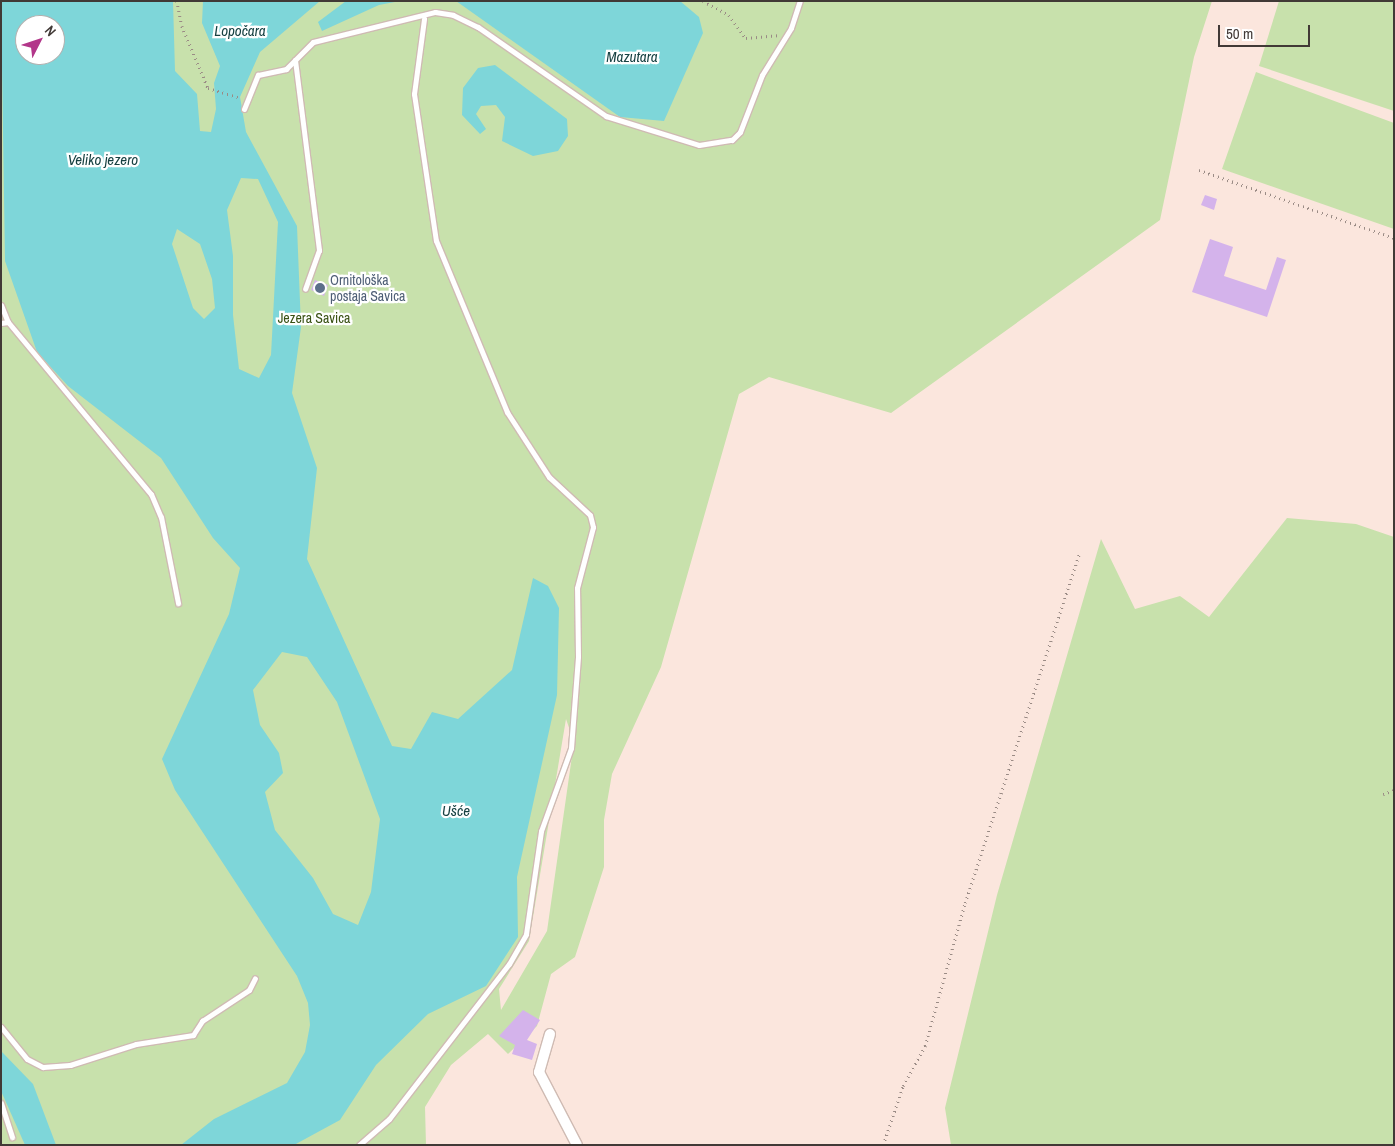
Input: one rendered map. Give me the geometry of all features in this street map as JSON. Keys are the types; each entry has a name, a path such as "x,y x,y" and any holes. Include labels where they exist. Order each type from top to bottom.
{"street":[{"path":"550,1034 539,1072 577,1145"}],"lane":[{"path":"244,109 258,75 286,69 313,42 424,19 435,12 453,15 606,116 699,145 732,140 740,132 762,75 787,34 800,1"},
{"path":"359,1145 389,1119 509,964 526,934 541,831 571,748 578,656 577,588 593,527 590,515 549,476 507,412 436,241 414,94 424,19"},
{"path":"296,60 319,250 305,289"},
{"path":"1,305 4,322 151,494 161,516 178,603"},
{"path":"1,1027 27,1059 43,1067 70,1065 136,1044 193,1036 202,1021 249,990 255,978"},
{"path":"1,1103 12,1137"}],"path":[{"path":"176,1 182,26 212,90 241,98"},
{"path":"703,1 728,15 746,38 787,34"},
{"path":"1199,170 1394,238"},
{"path":"883,1145 903,1086 925,1046 965,903 1079,554"},
{"path":"1383,794 1394,790"}],"green space":[{"name":"Jezera Savica","path":"1,1 1212,1 1194,57 1160,220 891,413 769,377 739,394 661,667 612,774 604,820 604,867 575,957 551,974 537,1026 508,1054 488,1034 451,1065 425,1107 426,1145 1,1145","holes":["566,719 574,742 547,931 501,1010 499,989 529,941"]},
{"path":"1279,1 1394,1 1394,111 1259,66"},
{"path":"1256,72 1394,123 1394,229 1222,169"},
{"path":"1287,518 1356,524 1394,537 1394,1145 951,1145 945,1108 997,895 1101,539 1135,609 1180,596 1209,617"}],"water":[{"path":"1,1 173,1 175,71 197,94 200,131 211,132 216,109 214,83 220,66 202,23 203,1 320,1 260,52 240,97 246,132 297,226 301,327 292,393 317,468 307,559 392,746 411,749 432,712 458,719 512,670 533,578 548,586 559,608 557,695 517,877 518,937 486,986 428,1014 376,1065 340,1120 294,1145 181,1145 214,1119 287,1083 305,1052 310,1025 308,1003 297,976 175,790 162,759 229,614 240,568 213,538 161,458 68,386 37,352 5,261","holes":["241,178 258,179 278,222 271,355 259,378 239,369 233,315 233,256 227,210","177,229 200,244 212,279 215,308 204,319 193,308 172,244","282,652 307,657 337,702 380,819 371,892 358,925 333,914 313,878 275,830 265,792 283,773 279,753 260,725 253,690"]},
{"path":"346,1 400,1 379,5 322,31 318,22"},
{"name":"Mazutara","path":"456,1 680,1 699,17 703,33 664,121 620,117"},
{"path":"495,65 567,119 568,136 558,151 533,156 502,141 505,117 496,105 481,106 476,114 486,129 480,134 462,115 463,88 478,68"},
{"path":"1,1051 33,1084 56,1145 25,1145 1,1091"}],"building":[{"path":"1205,195 1217,199 1214,210 1201,205"},
{"path":"1210,239 1233,247 1224,276 1266,290 1277,257 1286,260 1267,317 1192,292"},
{"name":"Ornitološka postaja Savica","path":"315,280 328,285 324,296 311,290"},
{"path":"523,1010 540,1020 527,1040 537,1044 532,1060 512,1054 515,1045 499,1036"}],"place":[{"name":"Ornitološka postaja Savica","path":"320,288"}],"water label":[{"name":"Lopočara","path":"240,31"},
{"name":"Veliko jezero","path":"103,160"},
{"name":"Ušće","path":"456,811"}]}
